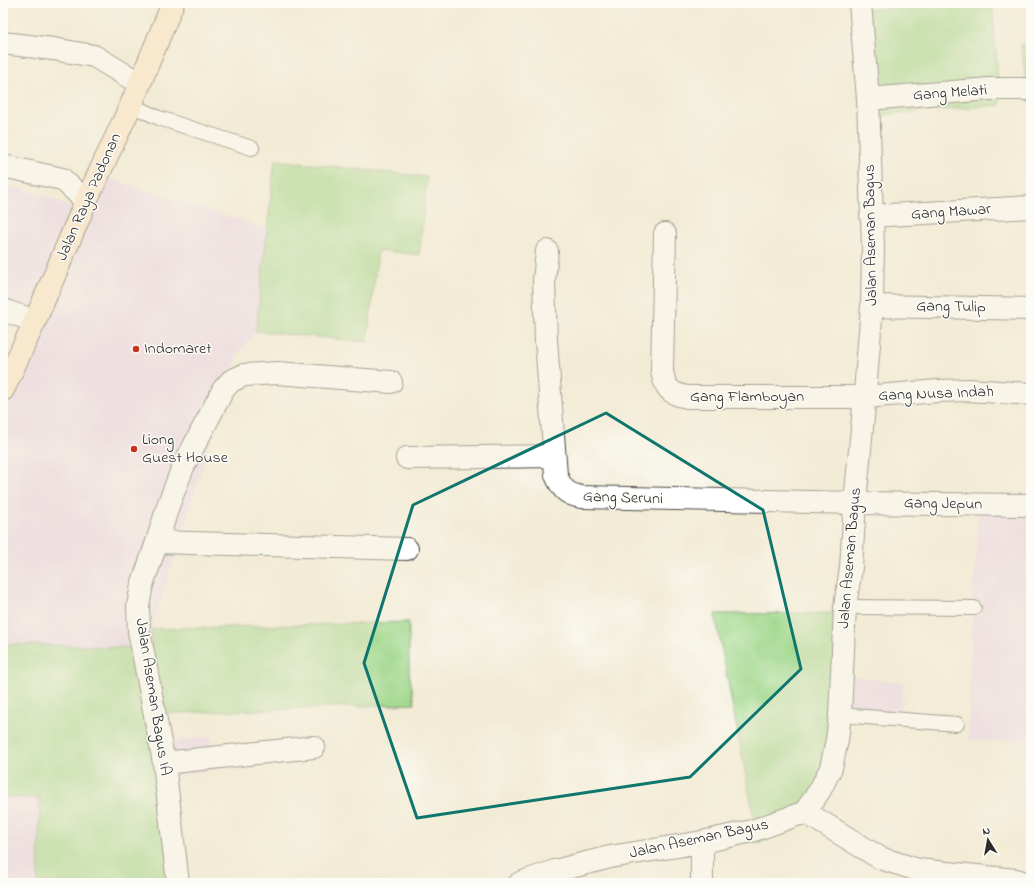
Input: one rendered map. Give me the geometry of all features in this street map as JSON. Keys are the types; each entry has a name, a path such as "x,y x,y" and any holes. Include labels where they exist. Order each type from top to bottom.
{"main road":[{"name":"Jalan Raya Padonan","path":"3,390 35,322 86,201 131,105 173,3"}],"street":[{"name":"Jalan Aseman Bagus","path":"520,883 555,871 610,857 702,842 752,831 804,812 820,790 831,768 837,740 840,715 845,607 851,567 872,306 872,216 868,99 860,3"},
{"path":"3,43 94,56 140,84"},
{"name":"Gang Melati","path":"868,99 989,89 1031,89"},
{"path":"3,166 62,179 86,201"},
{"name":"Gang Mawar","path":"872,216 1031,207"},
{"name":"Gang Flamboyan","path":"665,234 662,371 664,383 671,392 687,397 865,397"},
{"name":"Gang Seruni","path":"548,251 544,289 554,456 556,475 560,484 571,495 581,497 855,503"},
{"name":"Gang Tulip","path":"872,306 1031,309"},
{"path":"3,310 35,322"},
{"name":"Jalan Aseman Bagus IA","path":"178,883 164,763 139,631 138,606 142,585 168,506 183,467 223,390 231,381 244,375 277,373 391,382"},
{"name":"Gang Nusa Indah","path":"865,397 968,390 1031,394"},
{"path":"407,458 554,456"},
{"name":"Gang Jepun","path":"855,503 1031,505"},
{"path":"157,542 407,548"},
{"path":"164,763 314,747"},
{"path":"804,812 880,858 918,870 1016,880 1025,883"},
{"path":"702,842 702,883"}],"lane":[{"path":"131,105 159,118 252,148"},
{"path":"845,607 974,608"},
{"path":"840,715 957,724"}],"highlighted area":[{"path":"606,413 763,510 801,669 690,777 417,818 364,663 413,505"}],"shaded area":[{"path":"104,177 268,229 256,331 237,356 152,629 151,648 3,644 3,404 39,330 3,310 3,185 41,194 84,214"},
{"path":"979,504 1031,508 1031,740 968,741 973,599"},
{"path":"843,675 904,683 899,722 838,714"},
{"path":"211,736 218,769 165,778 159,744"},
{"path":"3,797 40,798 38,883 3,883"}],"green space":[{"path":"954,3 992,3 1000,105 868,116 860,10"},
{"path":"1031,43 1031,102 1029,102 1021,45"},
{"path":"275,160 427,177 419,255 378,250 367,342 256,331"},
{"path":"835,613 843,675 810,816 759,844 715,614"},
{"path":"409,622 409,672 415,704 154,714 178,883 38,883 40,798 3,797 3,644 151,648 152,629"}],"place":[{"name":"Indomaret","path":"136,349"},
{"name":"Liong Guest House","path":"134,449"}]}
